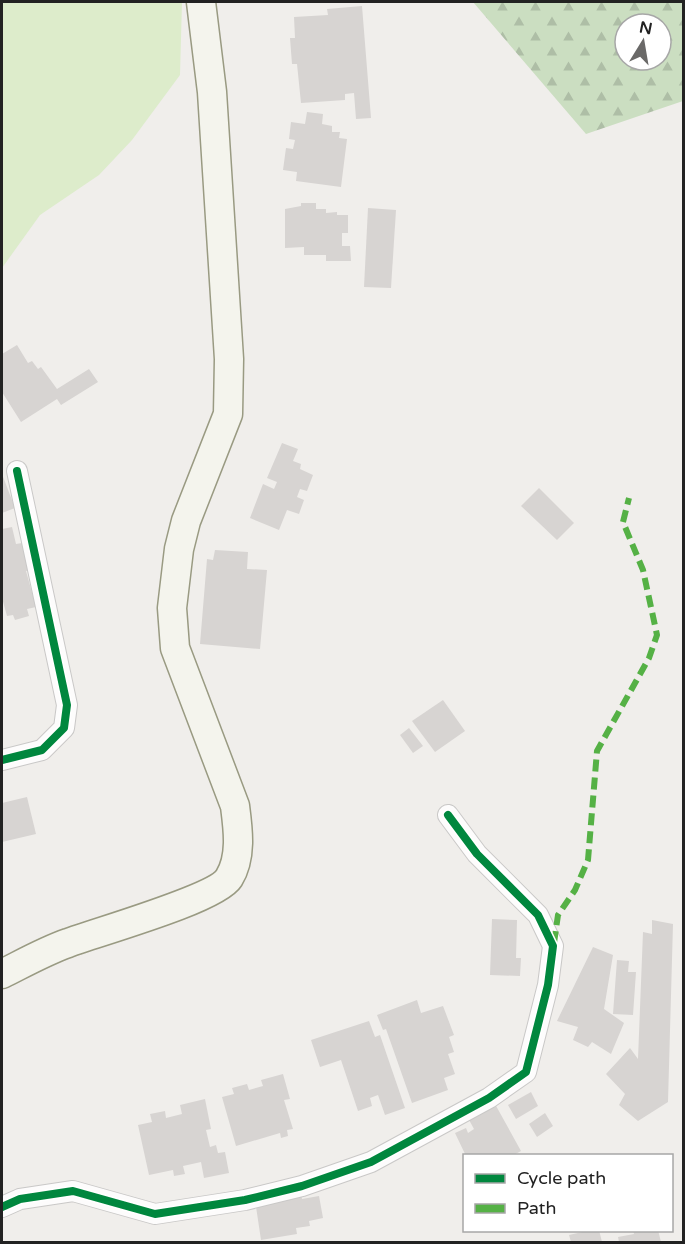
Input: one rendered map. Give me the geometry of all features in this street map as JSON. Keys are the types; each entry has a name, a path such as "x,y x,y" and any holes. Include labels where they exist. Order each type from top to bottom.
{"main road":[{"path":"2,974 66,944 206,894 229,879 237,853 238,833 235,806 175,648 171,608 179,549 186,521 228,414 229,359 212,92 201,2"}],"street":[{"path":"2,760 42,750 64,728 67,705 16,471"},
{"path":"2,1207 20,1199 73,1191 155,1214 245,1200 302,1186 371,1162 489,1098 526,1072 548,985 553,946 538,915 477,854 448,815"}],"green space":[{"path":"2,2 182,2 180,75 132,140 99,175 40,215 2,268"},
{"path":"473,2 683,2 683,101 586,134"}],"building":[{"path":"362,6 371,118 356,119 354,93 345,94 345,100 301,103 297,64 292,64 290,38 295,38 294,17 328,15 327,9"},
{"path":"307,112 323,114 322,124 332,126 332,132 340,132 339,138 347,139 341,187 296,181 297,172 283,170 286,148 293,149 295,140 289,139 291,122 305,124"},
{"path":"301,203 316,203 316,209 326,209 326,213 337,212 337,215 348,215 348,233 342,233 342,246 350,246 351,261 326,261 326,255 304,255 304,247 285,248 285,209 301,206"},
{"path":"368,208 396,210 391,288 364,287"},
{"path":"17,345 28,363 32,361 38,369 41,367 57,389 89,369 98,382 61,405 57,399 21,422 2,392 2,354"},
{"path":"282,443 298,449 293,461 301,464 300,469 313,475 307,491 300,489 297,497 304,500 299,514 287,510 279,530 250,518 263,484 274,489 277,482 267,478"},
{"path":"2,474 15,508 2,513"},
{"path":"539,488 574,523 557,540 521,506"},
{"path":"12,527 16,544 22,543 30,570 26,571 36,607 27,609 29,616 15,620 13,615 7,616 2,598 2,529"},
{"path":"215,550 248,552 247,569 267,570 260,649 200,644 207,559 213,560"},
{"path":"443,700 465,731 435,752 412,721"},
{"path":"409,728 423,746 413,753 400,735"},
{"path":"27,797 36,834 2,842 2,803"},
{"path":"492,919 517,920 516,958 521,958 520,976 490,975"},
{"path":"652,920 673,924 668,1102 638,1121 619,1105 625,1094 606,1074 630,1048 638,1059 643,932 652,934"},
{"path":"593,947 613,955 604,1009 624,1023 611,1054 592,1042 588,1047 573,1040 578,1027 557,1021"},
{"path":"617,960 629,961 628,972 636,972 633,1015 613,1014"},
{"path":"417,1000 421,1013 443,1006 454,1035 449,1037 454,1052 448,1054 455,1074 444,1078 448,1090 412,1103 386,1029 383,1030 377,1015"},
{"path":"369,1021 375,1037 380,1035 405,1108 385,1115 378,1095 370,1098 372,1106 358,1111 341,1060 320,1067 311,1040"},
{"path":"283,1074 290,1099 284,1100 293,1129 287,1130 288,1136 281,1138 280,1133 236,1146 222,1097 234,1094 232,1088 247,1084 249,1090 263,1086 261,1080"},
{"path":"531,1092 538,1106 516,1119 508,1105"},
{"path":"205,1099 211,1129 206,1130 210,1147 216,1145 218,1153 225,1152 229,1173 204,1178 201,1162 183,1166 185,1174 174,1176 173,1170 149,1175 138,1125 152,1122 150,1114 165,1111 166,1118 182,1114 180,1105"},
{"path":"495,1104 521,1151 516,1154 465,1154 455,1133 466,1128 468,1133 474,1129 468,1118"},
{"path":"545,1113 553,1126 537,1137 529,1124"},
{"path":"301,1193 302,1199 319,1196 323,1218 309,1221 310,1226 296,1228 297,1234 261,1240 255,1200"},
{"path":"600,1232 602,1242 571,1242 569,1235"},
{"path":"634,1232 658,1232 661,1242 619,1242 618,1237 634,1234"}],"marked path":[{"path":"554,943 558,915 575,890 588,860 597,751 649,658 657,635 643,570 623,522 629,498"}],"cycle path":[{"path":"2,760 42,750 64,728 67,705 17,471"},
{"path":"2,1207 20,1199 73,1191 155,1214 245,1200 302,1186 371,1162 489,1098 526,1072 548,985 553,946 538,915 477,854 448,815"}]}
